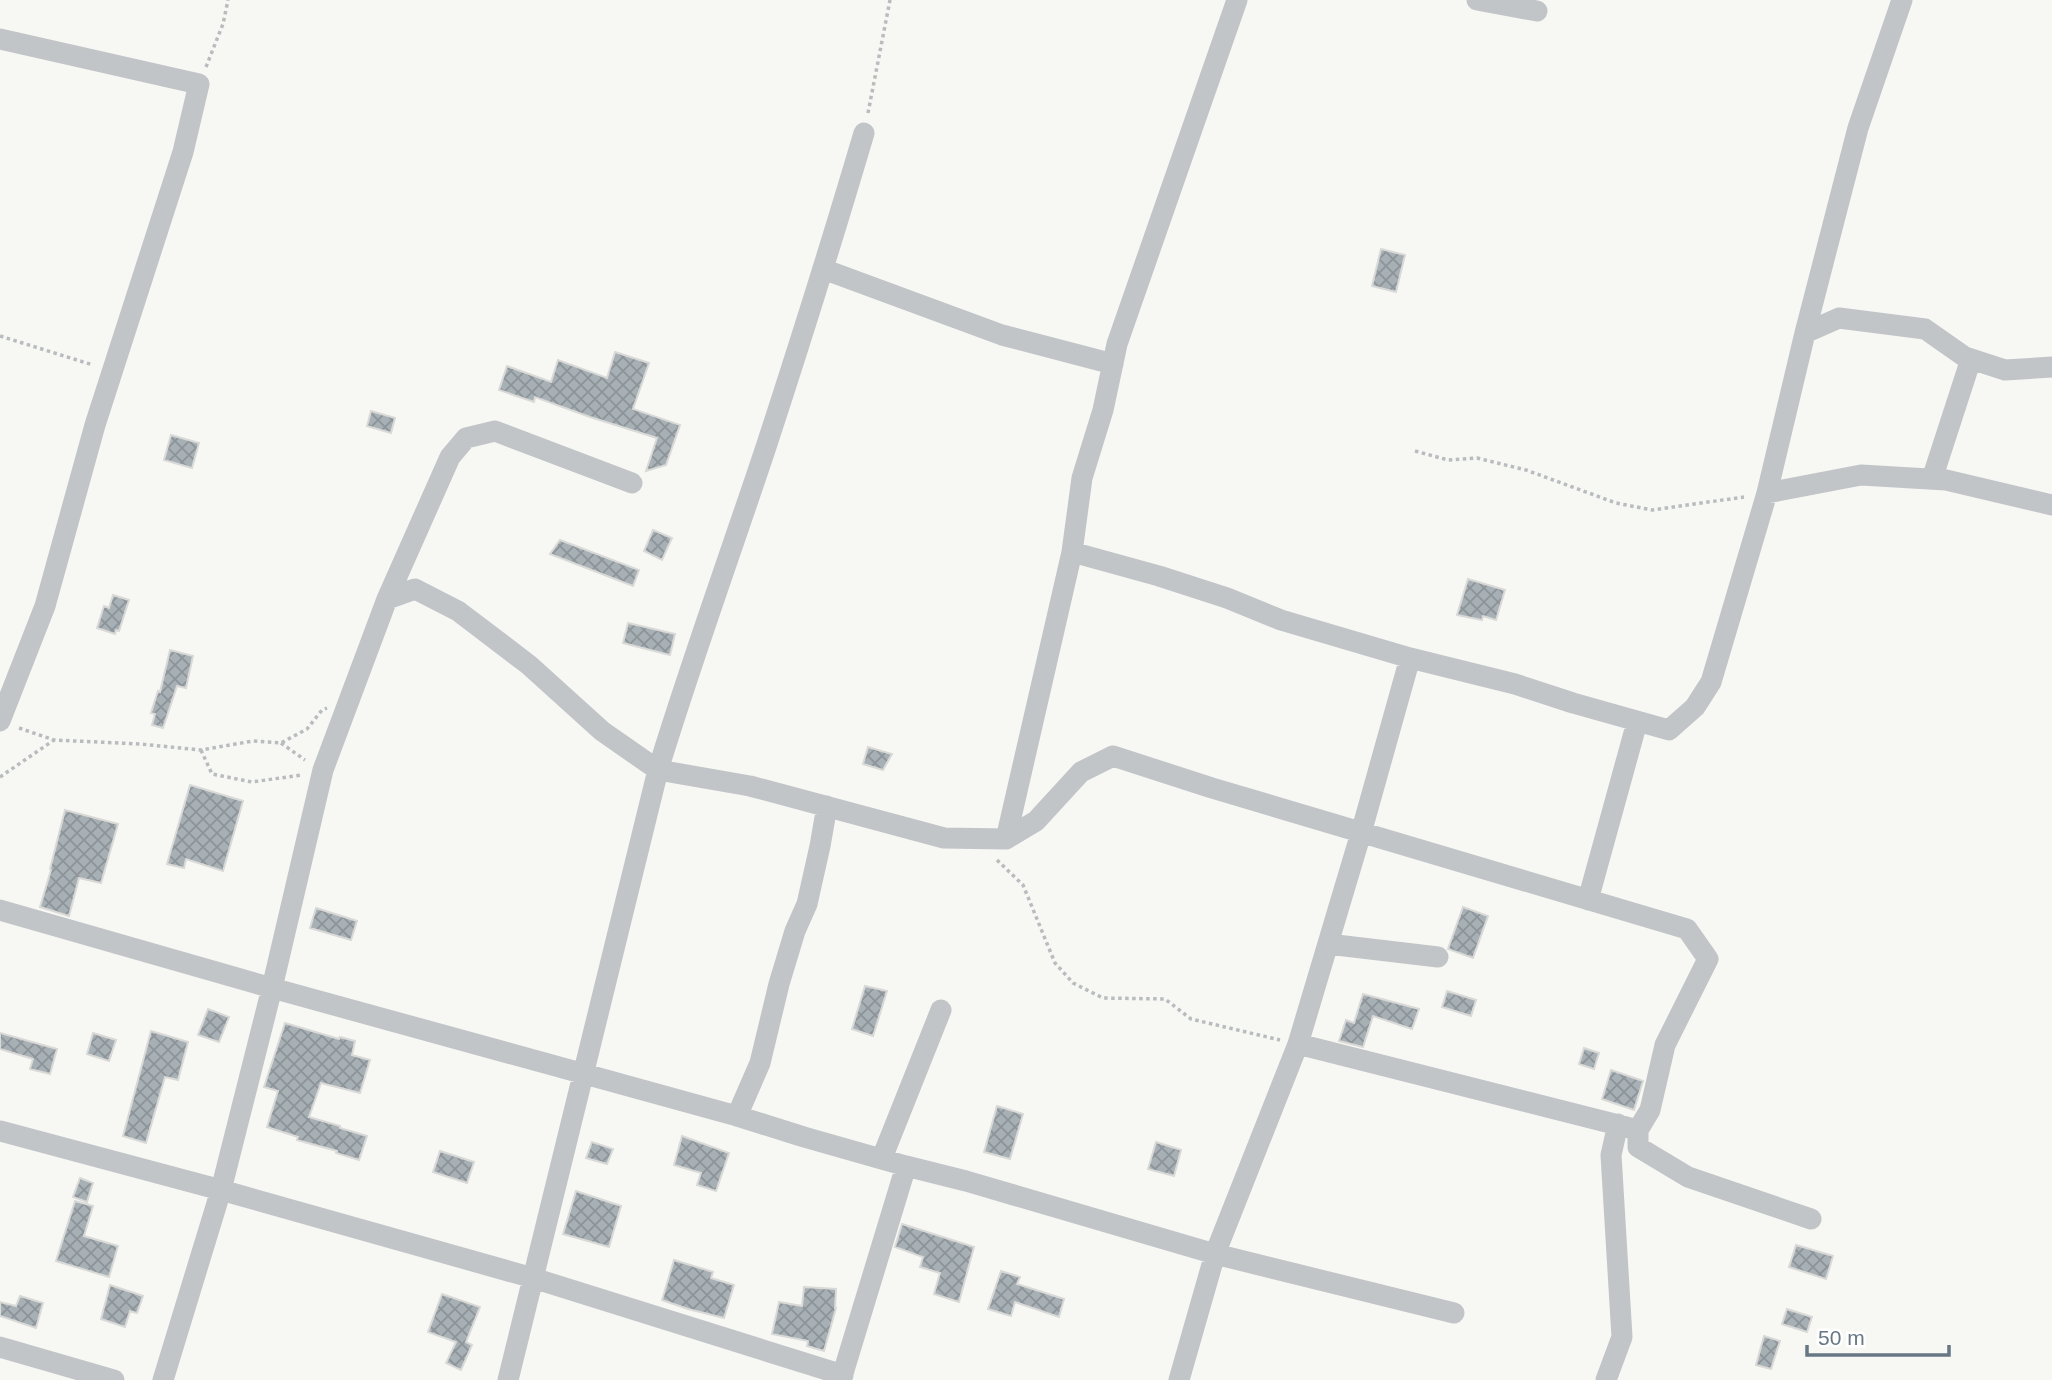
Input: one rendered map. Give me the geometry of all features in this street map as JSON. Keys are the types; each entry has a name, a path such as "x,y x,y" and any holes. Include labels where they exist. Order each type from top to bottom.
{"street":[{"path":"1006,839 1072,552 1082,478 1102,410 1117,344 1237,0"},
{"path":"1476,0 1537,10"},
{"path":"1072,552 1227,598 1281,620 1410,658 1516,684 1669,730 1695,707 1711,682 1767,493 1858,128 1902,0"},
{"path":"0,39 199,84 183,152 112,370 45,606 5,723"},
{"path":"508,1380 658,771 823,269 864,132"},
{"path":"823,269 1002,335 1113,364"},
{"path":"1805,333 1839,318 1925,329 1965,357 2005,370 2052,367"},
{"path":"1931,479 1971,359"},
{"path":"163,1380 221,1189 272,988 316,771 351,697 387,599 450,457 466,438 495,431 632,483"},
{"path":"1767,493 1861,474 1946,480 2052,505"},
{"path":"387,599 415,589 458,611 529,665 602,731 658,771 750,786 944,838 1006,839 1036,821 1081,772 1113,756 1361,833 1688,929 1708,960 1665,1045 1650,1110 1628,1127 1611,1155 1622,1337 1606,1380"},
{"path":"1180,1380 1215,1254 1298,1044 1410,658"},
{"path":"1588,900 1637,722"},
{"path":"737,1116 760,1063 791,944 807,904 827,806"},
{"path":"0,910 737,1116 1215,1254 1454,1313"},
{"path":"1328,944 1438,957"},
{"path":"882,1158 941,1010"},
{"path":"1298,1044 1628,1127 1638,1147 1688,1177 1811,1219"},
{"path":"0,1131 221,1189 533,1278 842,1377 906,1166"},
{"path":"0,1348 114,1380"}],"path":[{"path":"199,84 223,24 228,0"},
{"path":"864,132 890,0"},
{"path":"0,336 112,370"},
{"path":"1415,451 1448,460 1477,458 1526,470 1616,503 1652,510 1767,493"},
{"path":"281,743 307,729 322,710 351,697"},
{"path":"5,723 54,740 201,750 253,741 281,743 316,771"},
{"path":"0,777 54,740"},
{"path":"201,750 212,774 252,782 316,771"},
{"path":"976,838 1023,885 1055,963 1073,983 1103,998 1165,999 1191,1019 1298,1044"}],"building":[{"path":"1381,249 1405,255 1396,292 1372,286"},
{"path":"615,352 649,363 633,409 680,425 666,465 646,471 657,438 535,397 534,402 499,390 507,366 551,382 558,360 607,378"},
{"path":"371,411 395,418 391,433 367,426"},
{"path":"171,435 199,443 192,468 164,460"},
{"path":"653,530 672,538 662,560 644,551"},
{"path":"560,540 639,570 633,586 550,554"},
{"path":"1468,579 1505,590 1496,620 1483,616 1482,620 1457,615"},
{"path":"113,595 129,600 119,631 116,630 115,634 97,628 104,606 109,608"},
{"path":"628,623 675,634 670,655 623,643"},
{"path":"170,650 193,656 186,688 177,686 163,728 152,725 155,714 151,713 158,691 160,692"},
{"path":"868,747 892,754 883,770 863,764"},
{"path":"190,785 243,801 223,871 186,859 184,868 167,864"},
{"path":"65,810 118,824 101,883 79,878 69,916 40,907"},
{"path":"1463,907 1488,916 1473,958 1448,949"},
{"path":"316,908 357,921 351,940 310,928"},
{"path":"865,986 887,991 873,1036 852,1029"},
{"path":"1447,991 1476,1000 1471,1016 1442,1007"},
{"path":"1363,994 1419,1009 1412,1029 1373,1016 1363,1047 1339,1041 1346,1020 1354,1023"},
{"path":"208,1009 229,1017 219,1042 198,1035"},
{"path":"285,1023 355,1041 352,1055 370,1060 360,1093 321,1083 309,1117 367,1136 359,1160 297,1140 298,1137 267,1127 278,1091 264,1087"},
{"path":"151,1031 188,1042 178,1080 165,1077 146,1143 123,1136"},
{"path":"0,1033 57,1049 50,1074 30,1069 33,1059 0,1049"},
{"path":"93,1033 116,1040 109,1061 87,1054"},
{"path":"1584,1048 1599,1053 1594,1069 1579,1064"},
{"path":"1611,1070 1643,1081 1634,1110 1602,1099"},
{"path":"997,1106 1023,1114 1010,1159 984,1152"},
{"path":"682,1136 729,1153 716,1191 697,1185 701,1173 674,1165"},
{"path":"592,1142 613,1149 607,1164 586,1158"},
{"path":"1156,1142 1181,1150 1174,1176 1148,1169"},
{"path":"440,1151 474,1162 467,1183 433,1172"},
{"path":"80,1178 93,1183 87,1202 73,1197"},
{"path":"576,1191 621,1206 609,1247 563,1234"},
{"path":"75,1201 93,1206 84,1236 118,1246 109,1277 56,1261"},
{"path":"902,1224 974,1247 959,1302 934,1294 940,1273 920,1267 923,1257 895,1247"},
{"path":"1796,1245 1833,1256 1826,1279 1789,1267"},
{"path":"674,1260 713,1272 711,1278 734,1285 724,1318 662,1300"},
{"path":"1001,1271 1020,1277 1017,1284 1064,1299 1059,1317 1015,1302 1011,1316 988,1309"},
{"path":"110,1285 143,1296 137,1313 130,1311 125,1327 101,1319"},
{"path":"804,1287 836,1289 836,1308 824,1351 807,1346 808,1341 772,1334 779,1302 802,1306"},
{"path":"442,1294 480,1307 466,1342 472,1345 461,1370 446,1363 456,1342 428,1332"},
{"path":"20,1296 43,1303 36,1328 0,1316 0,1302 16,1306"},
{"path":"1787,1309 1812,1317 1807,1332 1782,1324"},
{"path":"1764,1336 1780,1341 1771,1369 1756,1365"}]}
